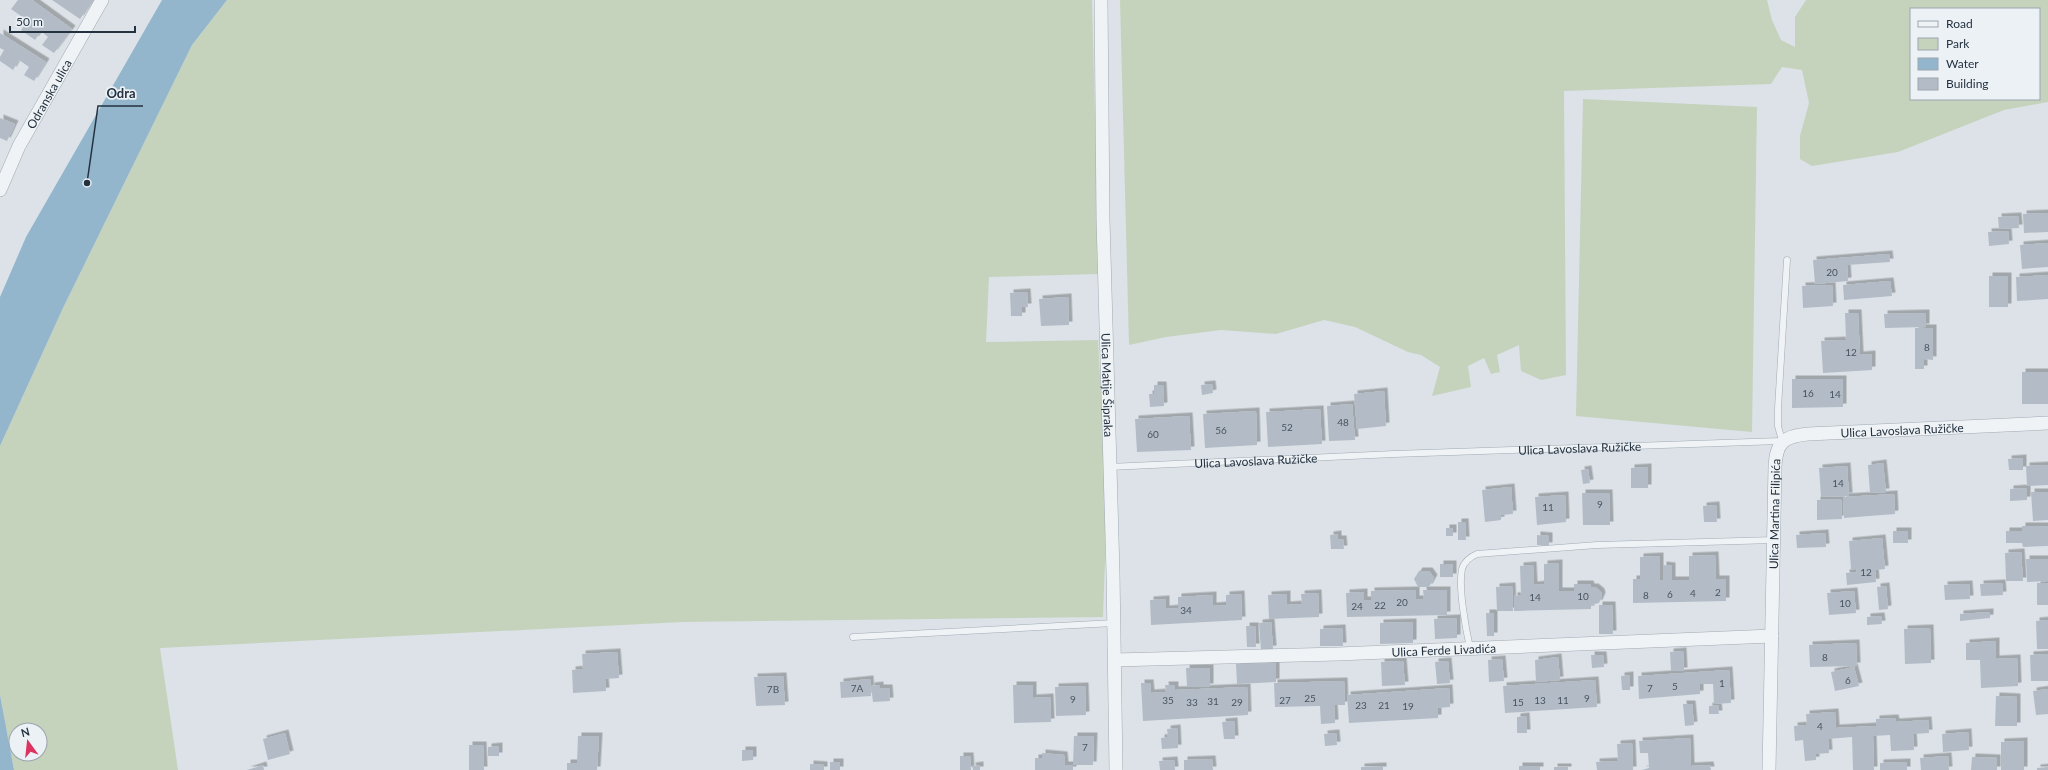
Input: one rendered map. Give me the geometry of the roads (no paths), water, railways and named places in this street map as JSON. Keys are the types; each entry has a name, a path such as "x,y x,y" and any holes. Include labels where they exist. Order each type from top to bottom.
{"street":[{"name":"Odranska ulica","path":"0,190 19,146 102,0"},
{"name":"Ulica Matije Šipraka","path":"1101,0 1103,226 1115,660 1116,770"},
{"name":"Ulica Lavoslava Ružičke","path":"1782,441 1789,437 1808,434 2048,423"},
{"name":"Ulica Martina Filipića","path":"1769,770 1775,460 1782,441"},
{"name":"Ulica Ferde Livadića","path":"1115,660 1772,636"}],"lane":[{"name":"Ulica Martina Filipića","path":"1782,441 1778,426 1778,408 1787,260"},
{"name":"Ulica Lavoslava Ružičke","path":"1109,468 1386,455 1782,441"},
{"path":"1470,648 1464,618 1461,575 1464,564 1477,554 1597,545 1774,540"},
{"path":"853,637 1114,623"}],"water":[{"path":"162,0 227,0 192,45 63,308 0,446 0,297 26,237"},
{"path":"0,695 8,738 8,762 13,762 14,770 0,770"}],"place":[{"name":"Odra","path":"87,183"}]}
